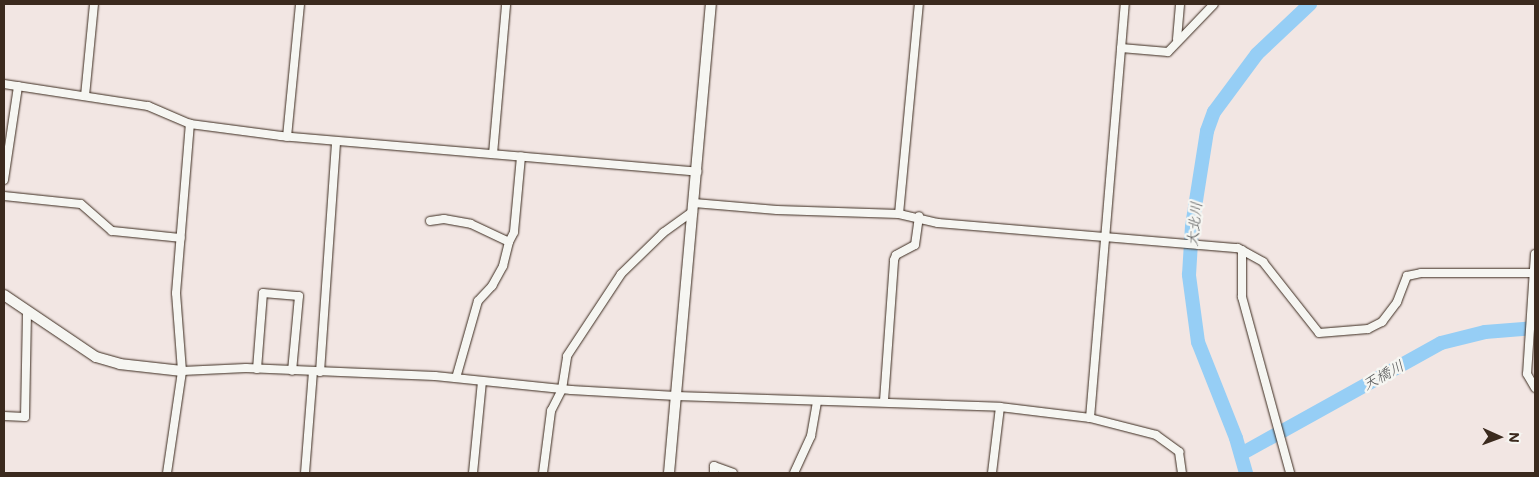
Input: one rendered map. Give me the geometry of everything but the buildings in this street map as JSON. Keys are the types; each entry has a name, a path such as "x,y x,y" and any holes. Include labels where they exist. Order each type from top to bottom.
{"street":[{"path":"86,96 94,4"},
{"path":"287,137 300,4"},
{"path":"493,154 506,4"},
{"path":"669,473 711,4"},
{"path":"899,214 919,4"},
{"path":"1090,418 1108,238 1125,4"},
{"path":"1177,39 1180,4"},
{"path":"1122,48 1168,52 1177,39 1214,4"},
{"path":"4,84 148,106 190,124 287,137 336,143 521,156 697,172"},
{"path":"4,180 18,86"},
{"path":"167,473 182,371 176,293 190,124"},
{"path":"305,473 317,372 336,143"},
{"path":"456,378 478,301 492,286 503,266 509,242 514,232 521,156"},
{"path":"4,196 82,204 112,231 180,238"},
{"path":"542,473 551,411 562,389 567,356 621,274 663,233 694,207 899,214 920,216 938,223 1240,249 1263,262 1319,333 1368,328 1382,322 1397,302 1407,276 1422,273 1535,273"},
{"path":"884,401 894,260 896,255 915,245 920,216"},
{"path":"430,220 444,219 471,224 509,242"},
{"path":"1240,249 1242,297 1290,473"},
{"path":"1535,254 1527,374 1535,388"},
{"path":"257,369 263,294 299,296 292,371"},
{"path":"4,295 96,357 120,364 182,371 257,369 456,378 562,389 676,396 817,402 884,401 1000,407 1090,418 1156,435 1179,452 1182,473"},
{"path":"4,416 25,416 27,312"},
{"path":"473,473 482,381"},
{"path":"794,473 811,436 817,402"},
{"path":"992,473 1000,407"},
{"path":"714,473 714,466 733,473"}],"waterway":[{"name":"大北川","path":"1246,473 1236,438 1198,342 1189,275 1192,226 1207,131 1214,112 1257,54 1310,4"},
{"name":"天橋川","path":"1241,454 1441,343 1485,332 1535,328"}]}
